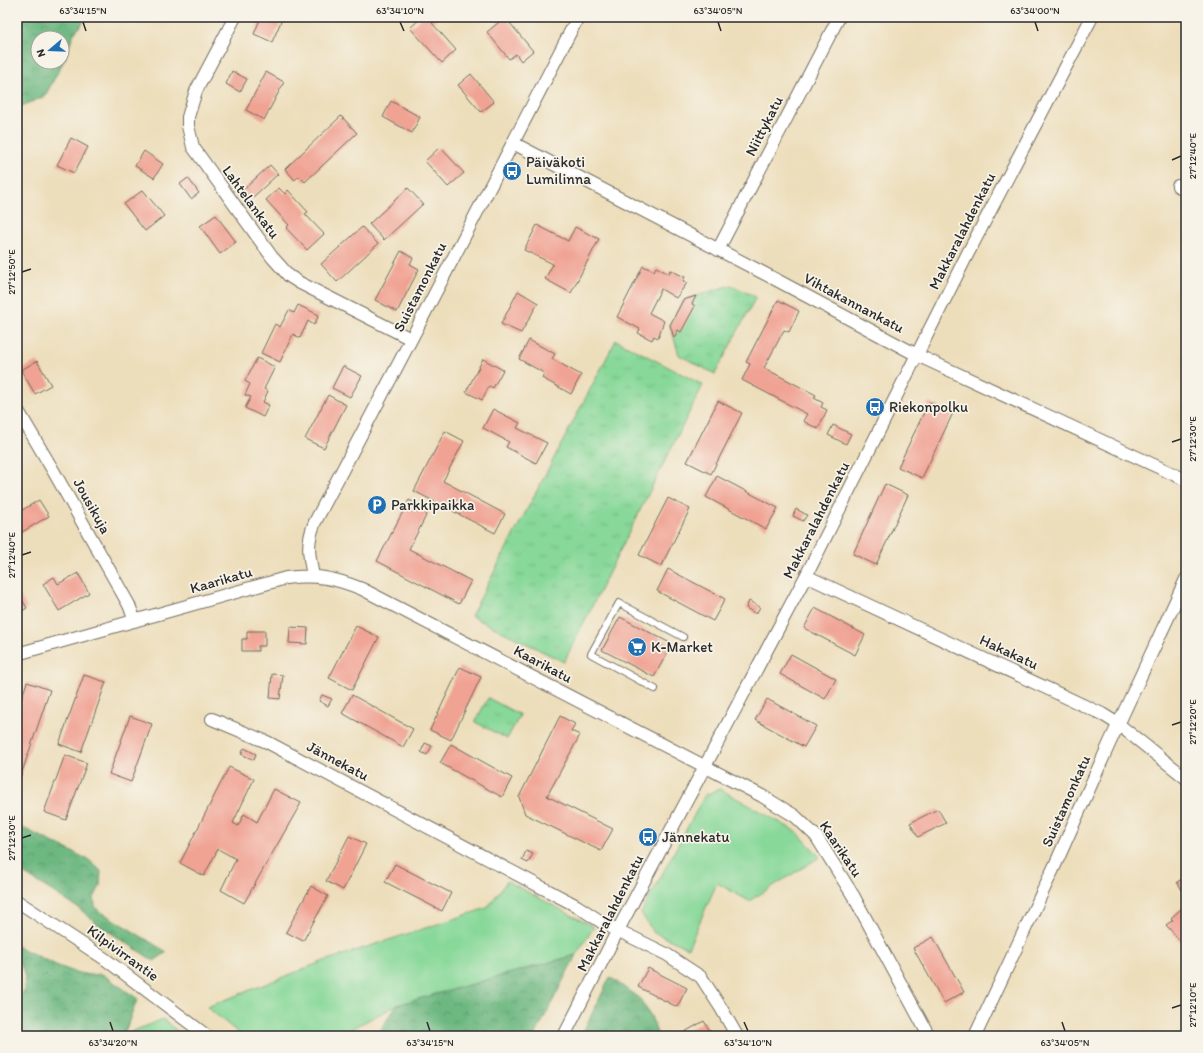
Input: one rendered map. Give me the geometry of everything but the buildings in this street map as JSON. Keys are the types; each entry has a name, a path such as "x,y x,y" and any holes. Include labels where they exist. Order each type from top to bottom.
{"street":[{"name":"Lahtelankatu","path":"235,17 196,91 188,117 188,126 193,147 272,257 289,276 411,339"},
{"name":"Suistamonkatu","path":"313,576 308,546 311,531 578,17"},
{"name":"Niittykatu","path":"718,250 839,17"},
{"name":"Makkaralahdenkatu","path":"564,1036 618,930 806,576 968,253 1092,17"},
{"name":"Vihtakannankatu","path":"513,143 917,355 1186,480"},
{"name":"Jousikuja","path":"17,409 125,598 135,621"},
{"name":"Kaarikatu","path":"17,654 286,578 313,576 333,579 376,596 762,796 784,809 806,826 816,836 854,897 929,1036"},
{"name":"Hakakatu","path":"806,576 1102,714 1118,724 1186,778"},
{"name":"Suistamonkatu","path":"975,1036 1186,579"},
{"name":"Jännekatu","path":"212,719 267,742 577,906 603,923 666,954 701,977 737,1036"},
{"name":"Kilpivirrantie","path":"17,900 105,959 207,1036"}],"lane":[{"path":"655,689 591,654 619,603 683,637"}],"green space":[{"path":"17,17 87,17 73,35 70,44 70,30 30,30 30,70 59,70 45,96 22,106 17,110"},
{"path":"731,285 756,297 715,374 679,355 670,325 683,300"},
{"path":"616,340 703,385 564,662 471,616"},
{"path":"488,698 520,715 507,739 475,722"},
{"path":"720,789 797,832 820,857 749,901 717,883 688,948 653,932 641,913 705,795"},
{"path":"17,825 89,860 101,871 100,886 94,898 95,906 98,910 167,952 154,961 99,925 81,910 17,869"},
{"path":"507,881 594,927 576,955 397,1005 338,1036 242,1036 207,1007 324,961 487,908"},
{"path":"17,946 58,966 75,972 89,975 102,974 138,999 123,1036 17,1036 17,1008 24,989 25,978 17,958"},
{"path":"576,955 535,1036 377,1035 397,1005"},
{"path":"610,977 640,999 651,1016 658,1036 581,1036"},
{"path":"163,1019 183,1036 121,1036"}],"place":[{"name":"Päiväkoti Lumilinna","path":"512,171"},
{"name":"Riekonpolku","path":"875,407"},
{"name":"Parkkipaikka","path":"377,505"},
{"name":"K-Market","path":"637,647"},
{"name":"Jännekatu","path":"648,837"}]}
